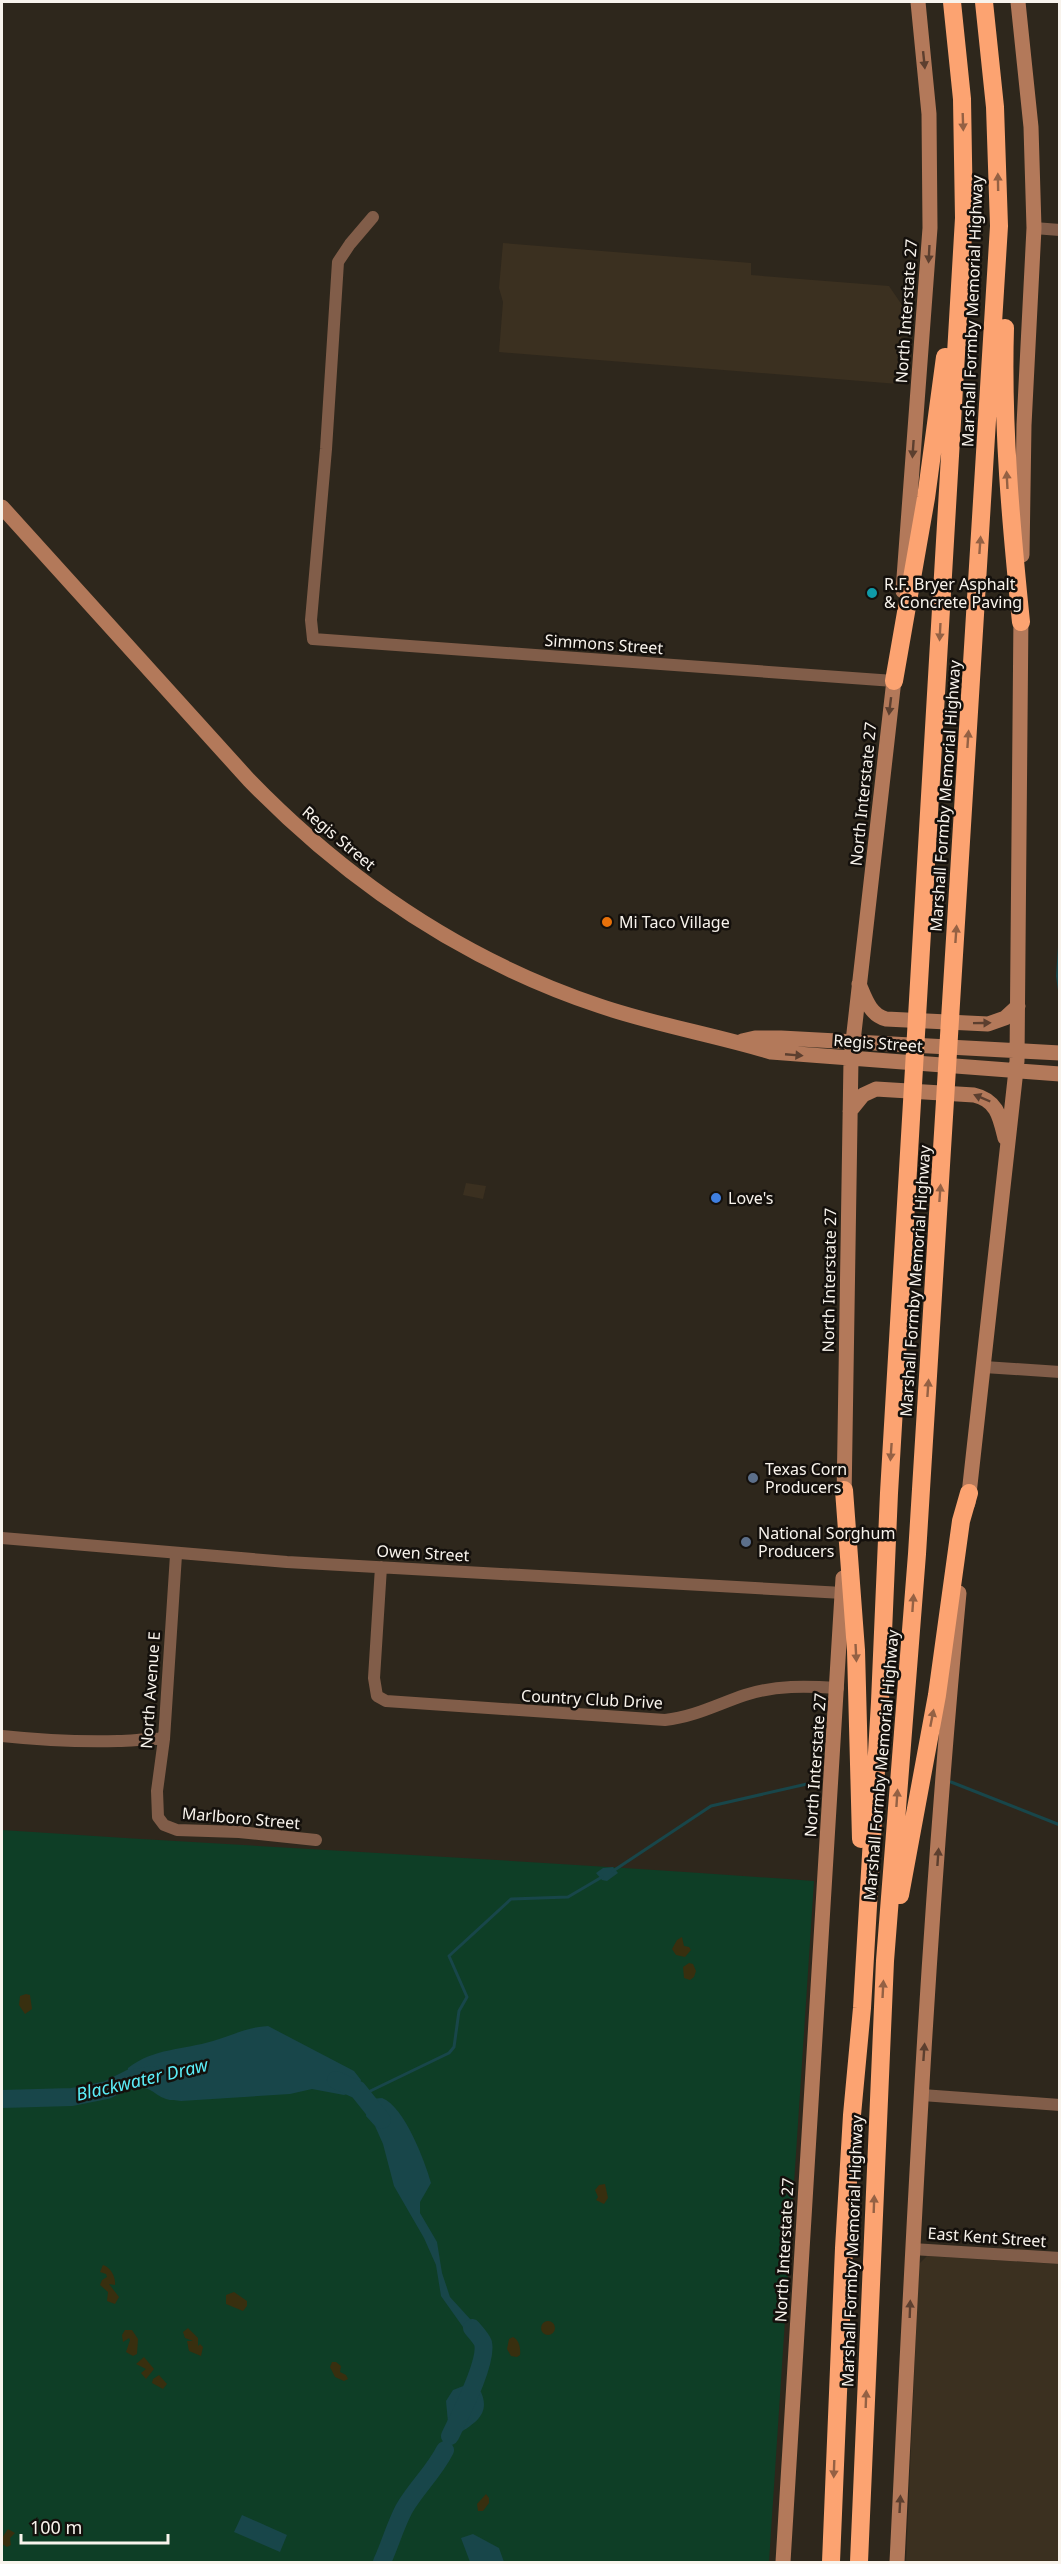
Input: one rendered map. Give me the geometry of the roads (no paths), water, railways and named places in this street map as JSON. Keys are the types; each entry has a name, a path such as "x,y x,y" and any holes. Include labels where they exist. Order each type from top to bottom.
{"highway":[{"name":"Marshall Formby Memorial Highway","path":"830,2558 853,2096 862,1998 878,1737 889,1493 964,218 962,99 952,2"},
{"name":"Marshall Formby Memorial Highway","path":"859,2562 885,1961 917,1554 999,226 995,107 984,2"},
{"path":"894,681 926,498 964,218"},
{"path":"999,226 1004,284 1003,389 1007,489 1021,622"},
{"path":"844,1490 856,1650 861,1764 861,1843 850,2060 853,2096"},
{"path":"885,1961 897,1918 937,1695 961,1521 969,1493"},
{"path":"865,2443 866,2562"}],"main road":[{"name":"North Interstate 27","path":"783,2562 843,1593 851,1059 902,608 930,228 929,114 918,2"},
{"path":"897,2562 912,2248 951,1682 969,1493 1018,1051 1024,425 1034,228 1031,127 1018,2"},
{"name":"Regis Street","path":"2,507 249,780 322,850 370,888 454,941 530,979 639,1019 739,1041 787,1055 1059,1074"},
{"path":"859,984 870,1007 876,1014 886,1019 988,1024 1005,1018 1018,1005"},
{"name":"Regis Street","path":"739,1041 755,1038 781,1038 1059,1053"},
{"path":"850,1111 863,1095 881,1088 985,1097 998,1111 1008,1147"}],"street":[{"name":"Simmons Street","path":"373,217 338,262 326,449 311,620 312,639 894,681"},
{"path":"1034,228 1059,230"},
{"path":"984,1367 1059,1372"},
{"name":"Owen Street","path":"2,1538 176,1555 843,1593"},
{"name":"North Avenue E","path":"164,1825 158,1818 157,1811 176,1555"},
{"name":"Country Club Drive","path":"381,1568 374,1678 378,1696 386,1701 665,1720 696,1714 766,1690 790,1687 838,1688"},
{"path":"2,1736 120,1742 147,1738 164,1739"},
{"name":"Marlboro Street","path":"164,1825 177,1830 239,1832 316,1840"},
{"path":"922,2095 1059,2105"},
{"name":"East Kent Street","path":"912,2248 1059,2258"}],"water":[{"path":"1059,932 1059,998 1056,976"},
{"path":"613,1867 618,1873 607,1881 602,1880 596,1873 603,1868"},
{"path":"268,2026 354,2071 361,2080 358,2090 344,2095 312,2089 290,2094 181,2101 164,2098 132,2083 128,2077 128,2068 158,2053"},
{"path":"382,2098 390,2103 406,2123 419,2149 431,2183 420,2202 420,2213 437,2242 442,2273 450,2297 481,2331 488,2344 487,2351 475,2344 441,2296 436,2265 424,2238 394,2186 383,2144 375,2126 366,2116 367,2103 371,2099"},
{"path":"466,2385 481,2392 484,2408 478,2419 454,2437 449,2433 446,2401 453,2390"},
{"path":"242,2515 287,2535 280,2552 234,2532"},
{"path":"473,2534 499,2548 504,2562 470,2562 461,2538"}],"waterway":[{"path":"613,1871 711,1806 820,1781"},
{"path":"951,1782 1060,1825"},
{"path":"362,2095 449,2053 454,2047 459,2011 467,1997 449,1956 511,1899 568,1897 602,1877"},
{"name":"Blackwater Draw","path":"2,2099 72,2097 107,2090 129,2079 153,2075"},
{"name":"Blackwater Draw","path":"336,2080 358,2090 382,2120"},
{"name":"Blackwater Draw","path":"450,2436 472,2390 481,2363 483,2343 472,2328"},
{"name":"Blackwater Draw","path":"382,2562 404,2509 445,2450"}],"place":[{"name":"R.F. Bryer Asphalt & Concrete Paving","path":"872,593"},
{"name":"Mi Taco Village","path":"607,922"},
{"name":"Love's","path":"716,1198"},
{"name":"Texas Corn Producers","path":"753,1478"},
{"name":"National Sorghum Producers","path":"746,1542"}]}
